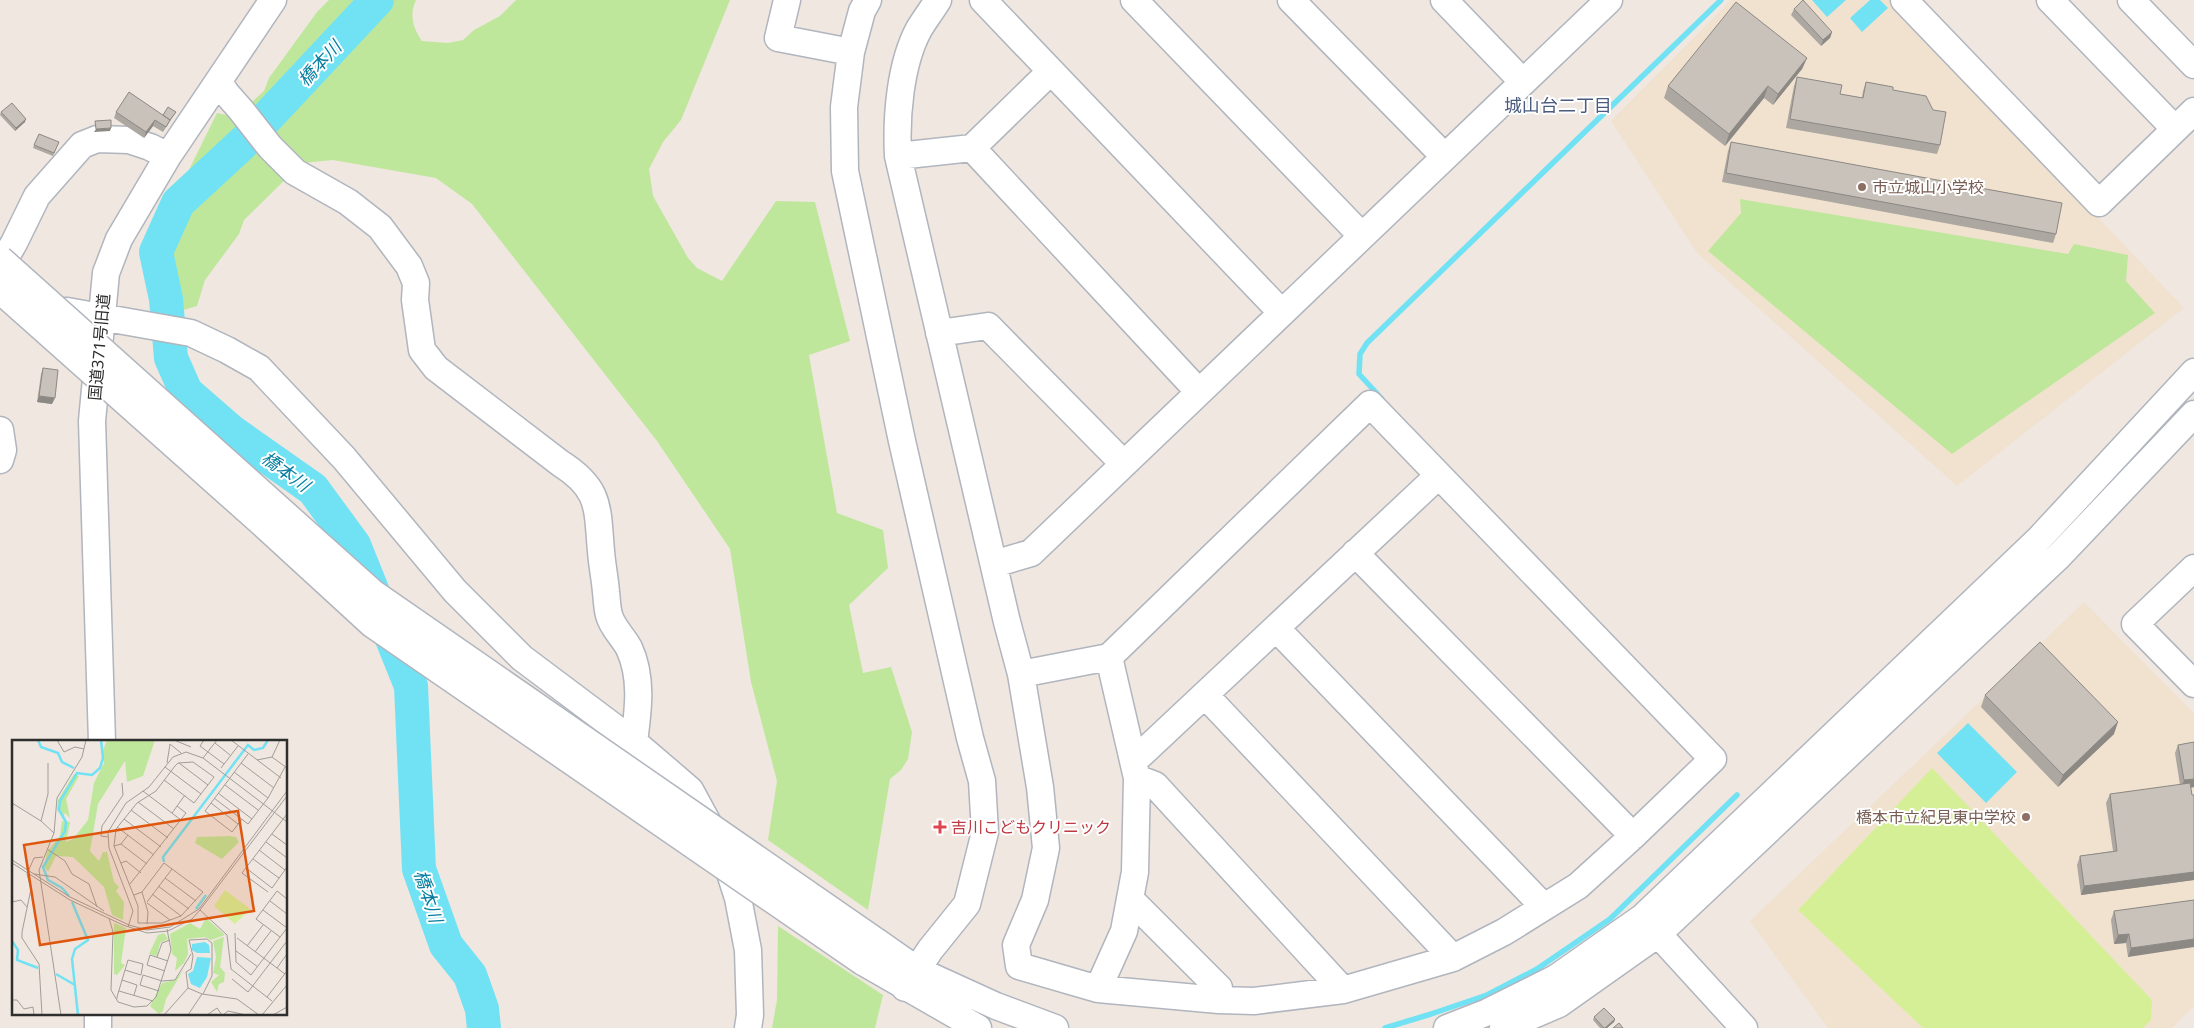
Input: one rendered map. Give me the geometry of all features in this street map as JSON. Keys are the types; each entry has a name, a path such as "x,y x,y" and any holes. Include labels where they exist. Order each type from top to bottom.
{"street":[{"name":"国道371号旧道","path":"102,740 92,421 106,273 118,239 168,156 274,0"},
{"path":"787,0 778,38 851,52"},
{"path":"868,0 862,11 851,52 844,107 845,172 902,441 982,789 985,832 967,904 930,950 911,979"},
{"path":"938,0 918,30 904,71 896,124 898,156 1021,674 1040,787 1046,848 1035,900 1016,945 1018,966 1098,989 1219,1000 1254,1001 1343,990 1453,958 1504,932 1578,886 1633,836 1713,758 1370,404 1109,657 1021,674"},
{"path":"983,0 1282,313"},
{"path":"1134,0 1362,236"},
{"path":"1292,0 1445,158"},
{"path":"1444,0 1523,82"},
{"path":"1904,0 2099,203 2194,111"},
{"path":"2050,0 2175,129"},
{"path":"2131,0 2194,65"},
{"path":"994,564 1031,553 1445,158 1604,2"},
{"path":"898,156 972,148 1051,71"},
{"path":"219,82 270,148 295,172 348,202 380,227 409,266 416,283 415,300 422,350 436,368 560,463 578,474 592,492 600,523 601,551 609,616 629,649 637,678 639,702 634,742"},
{"path":"0,267 37,196 82,146 97,138 129,140 168,156"},
{"path":"972,148 1199,392"},
{"path":"0,259 374,593 870,952"},
{"path":"0,290 263,524 372,624 911,979 978,1028"},
{"path":"0,301 6,306 32,313 67,311 191,333 228,350 259,368 344,458 462,598 522,658 634,742 690,790 722,851 738,898 748,950 750,1015 748,1028"},
{"path":"939,333 988,326 1124,464"},
{"path":"1447,1028 1488,1012 1556,978 1650,925 2038,540 2194,372"},
{"path":"1503,1028 1559,1004 1650,925 2058,557 2194,414"},
{"path":"0,430 3,450 0,460"},
{"path":"1135,770 1205,695 1438,476"},
{"path":"1356,553 1633,836"},
{"path":"2190,581 2134,624 2194,684"},
{"path":"1276,628 1544,907"},
{"path":"1098,989 1124,931 1135,872 1135,770 1109,657"},
{"path":"1205,695 1453,958"},
{"path":"1135,770 1155,785 1343,990"},
{"path":"1130,899 1219,988 1219,1000"},
{"path":"1650,925 1744,1028"},
{"path":"911,979 996,1006 1055,1028"}],"shaded area":[{"name":"市立城山小学校","path":"1731,0 1892,0 2184,308 1957,486 1697,253 1611,121"},
{"name":"橋本市立紀見東中学校","path":"2084,602 2194,713 2194,1006 2172,1028 1828,1028 1750,921"}],"green space":[{"path":"329,0 416,0 412,16 416,31 422,41 448,43 463,40 474,30 500,16 516,0 730,0 681,120 663,142 649,169 653,196 688,258 697,268 722,281 776,201 815,202 850,341 809,355 837,513 883,530 888,568 849,605 863,673 891,667 912,732 908,759 901,770 890,779 868,910 768,840 777,781 751,682 730,549 657,441 472,204 436,178 333,160 302,163 244,220 239,234 205,280 197,306 183,310 169,249 190,209 182,184 217,113 235,117 264,91 269,78 317,12"},
{"path":"1740,199 2068,254 2074,244 2128,255 2126,281 2155,313 1952,454 1708,251 1741,213"},
{"path":"1932,768 2152,1000 2151,1020 2143,1028 1923,1028 1798,910"},
{"path":"778,926 883,995 875,1028 772,1028 777,1000"}],"water":[{"path":"1812,0 1846,0 1827,17"},
{"path":"1870,0 1880,0 1888,8 1862,32 1850,18"},
{"path":"1968,723 2017,772 1986,803 1937,753"}],"building":[{"path":"1803,0 1832,32 1823,40 1794,9"},
{"path":"1736,2 1807,58 1778,94 1768,86 1729,134 1668,86"},
{"path":"1797,77 1842,85 1840,94 1863,98 1866,82 1893,87 1893,90 1926,96 1933,110 1946,112 1940,145 1790,119"},
{"path":"129,92 170,120 166,127 155,120 146,132 116,112"},
{"path":"12,103 26,119 16,128 1,112"},
{"path":"168,107 176,112 170,120 163,115"},
{"path":"111,120 111,128 96,129 95,121"},
{"path":"39,134 59,142 54,153 34,145"},
{"path":"1731,142 2062,203 2056,234 1726,173"},
{"path":"43,368 58,370 55,398 39,396"},
{"path":"2040,642 2118,722 2063,775 1985,695"},
{"path":"2194,742 2194,779 2184,780 2178,745"},
{"path":"2190,783 2192,795 2194,795 2194,872 2084,886 2080,856 2117,851 2110,794"},
{"path":"2194,900 2194,939 2131,948 2129,934 2118,935 2114,911"},
{"path":"1604,1008 1615,1019 1605,1028 1594,1017"},
{"path":"1619,1023 1623,1028 1613,1028"}],"waterway":[{"name":"橋本川","path":"377,0 244,142 178,203 156,252 166,299 171,358 186,392 232,432 313,489 354,545 411,686 419,869 446,945 470,975 482,1009 484,1028"},
{"path":"1382,399 1359,374 1360,354 1367,343 1721,0"},
{"path":"1385,1028 1487,995 1537,969 1610,919 1737,795"}],"place":[{"name":"市立城山小学校","path":"1862,187"},
{"name":"橋本市立紀見東中学校","path":"2026,817"},
{"name":"吉川こどもクリニック","path":"940,827"}],"district":[{"name":"城山台二丁目","path":"1558,105"}]}
